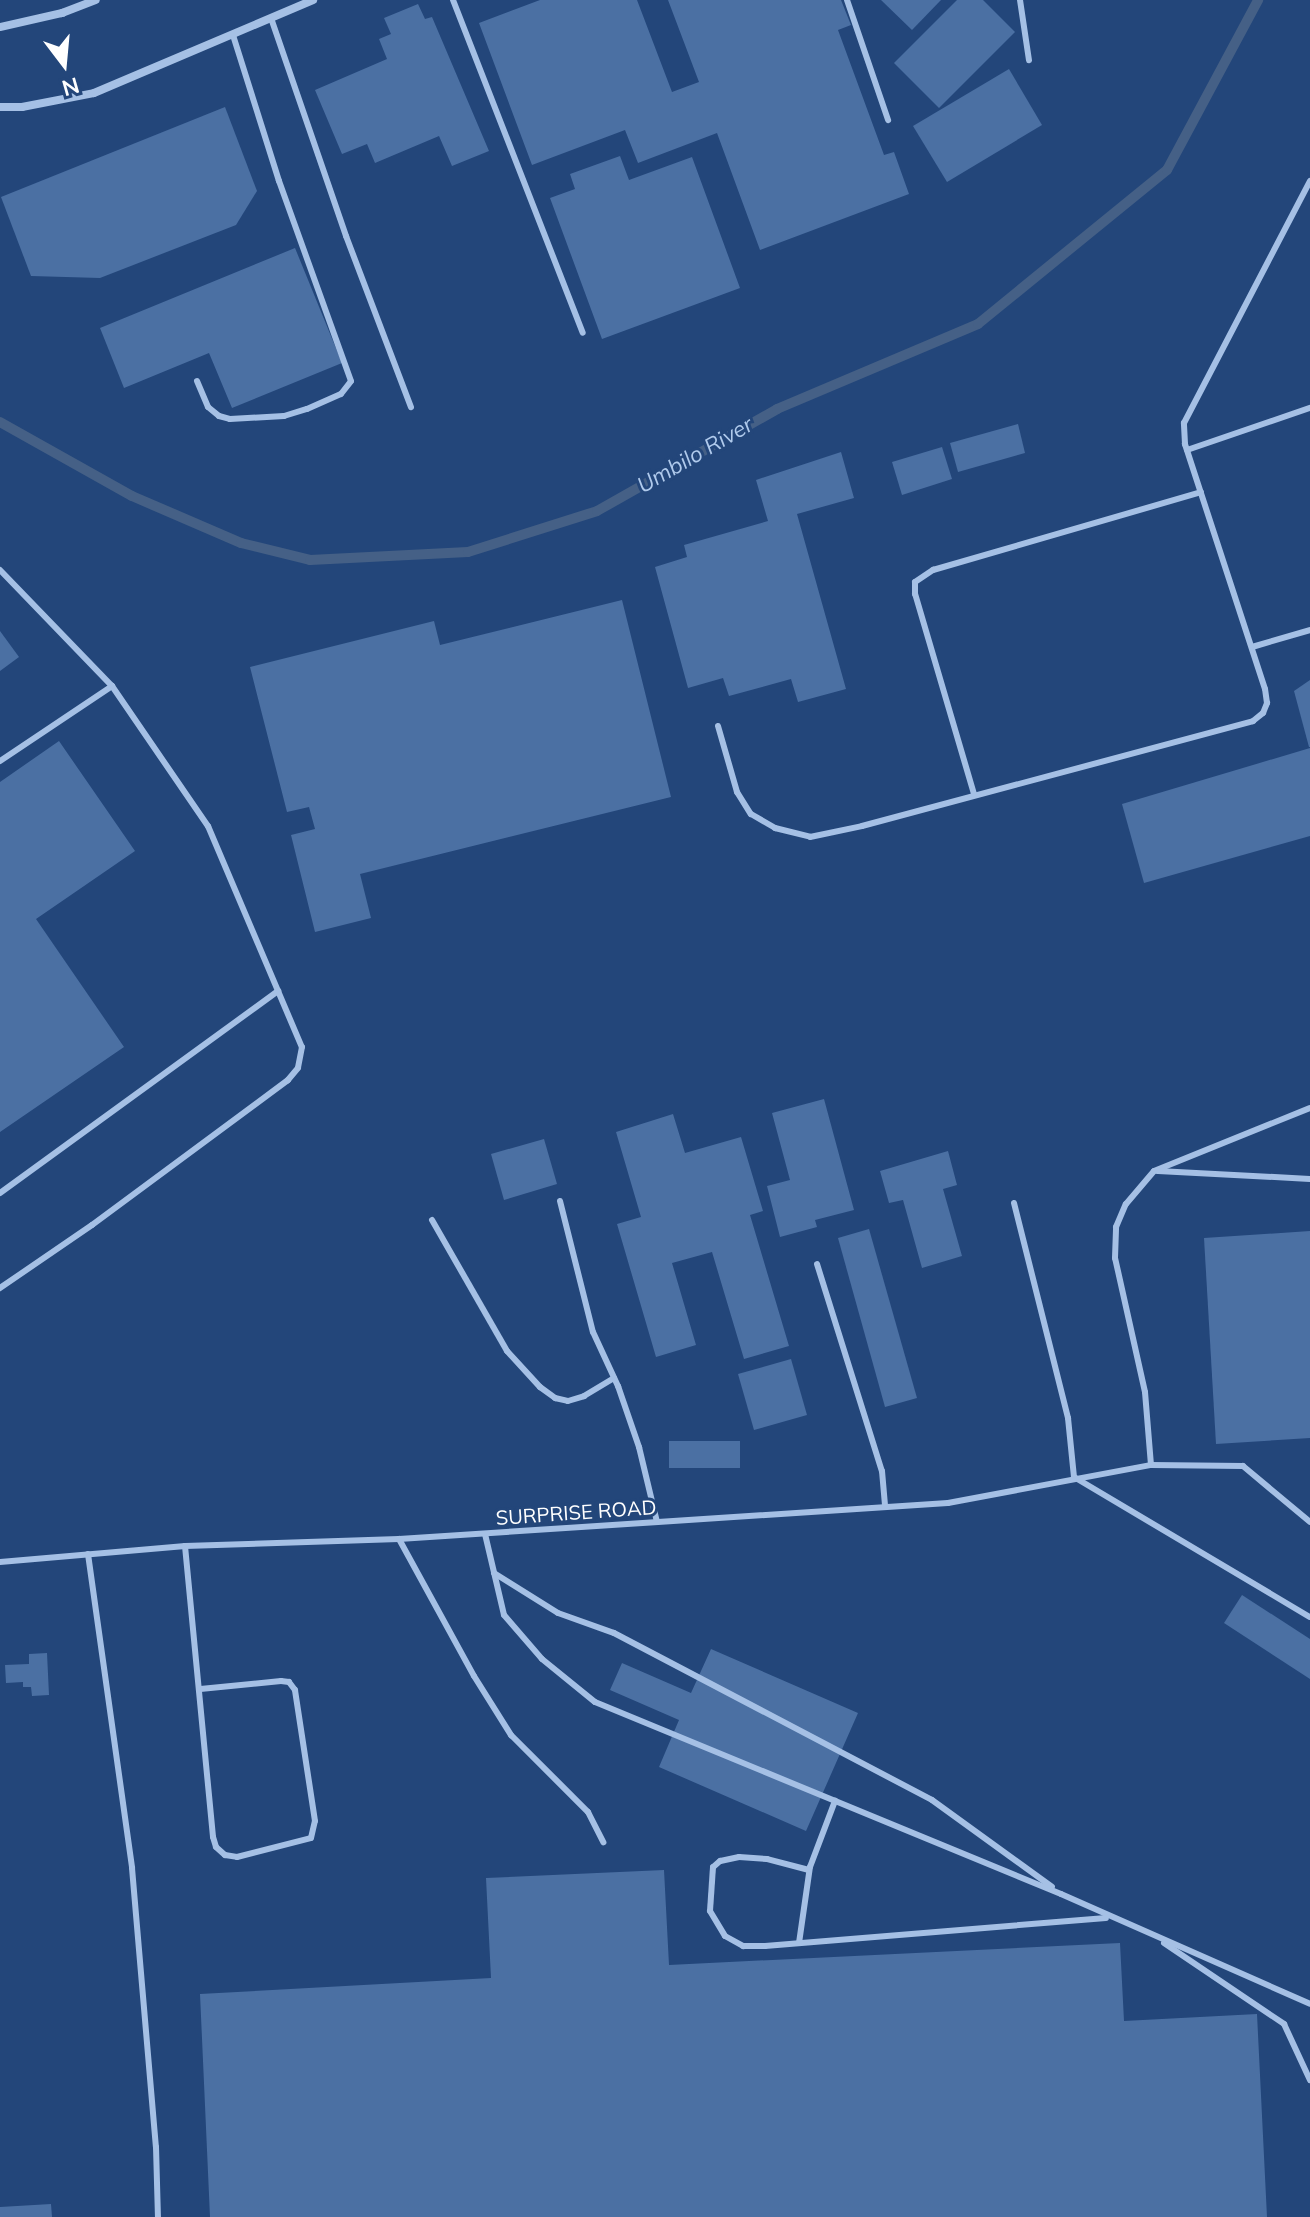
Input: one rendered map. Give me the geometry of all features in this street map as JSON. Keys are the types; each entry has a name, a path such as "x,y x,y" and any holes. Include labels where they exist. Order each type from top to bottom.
{"street":[{"path":"0,27 62,13 96,0"},
{"path":"0,107 22,107 94,93 313,0"}],"lane":[{"path":"453,0 583,333"},
{"path":"847,0 888,120"},
{"path":"1020,0 1029,60"},
{"path":"271,18 346,236 411,407"},
{"path":"197,381 208,407 219,416 230,419 284,416 307,409 341,394 351,381 279,181 233,35"},
{"path":"718,726 737,792 751,814 792,834 810,837 832,834 1253,721 1263,713 1267,703 1252,647 1187,450 1184,423 1310,181"},
{"path":"1187,450 1310,408"},
{"path":"974,794 915,594 915,582 933,570 1201,492"},
{"path":"0,570 112,686 208,826 302,1047 298,1068 288,1080 92,1225 0,1288"},
{"path":"1252,647 1310,630"},
{"path":"0,761 112,686"},
{"path":"0,1193 278,991"},
{"path":"1151,1465 1145,1392 1115,1258 1116,1227 1126,1204 1154,1171 1310,1108"},
{"path":"1154,1171 1310,1179"},
{"path":"560,1201 593,1332 614,1378 639,1447 657,1522"},
{"path":"1014,1203 1068,1418 1074,1477 1310,1617"},
{"path":"432,1220 507,1351 540,1387 568,1401 584,1396 614,1378"},
{"path":"817,1264 882,1471 885,1507"},
{"name":"SURPRISE ROAD","path":"0,1562 185,1546 399,1539 885,1507 984,1497 1074,1477 1151,1465 1243,1466 1310,1522"},
{"path":"485,1534 504,1615 542,1659 595,1702 1061,1894 1109,1918 1310,2004"},
{"path":"399,1539 474,1676 511,1735 588,1812 603,1842"},
{"path":"185,1546 216,1847 225,1855 237,1857 311,1838 315,1821 295,1690 289,1682 281,1681 200,1689"},
{"path":"88,1554 132,1868 156,2147 158,2217"},
{"path":"494,1573 558,1613 614,1633 932,1800 1061,1894"},
{"path":"799,1943 809,1870 835,1801"},
{"path":"809,1870 767,1859 739,1857 720,1861 713,1867 710,1911 725,1936 743,1946 1109,1918"},
{"path":"1151,1934 1284,2024 1310,2080"}],"building":[{"path":"540,0 637,0 672,92 699,82 668,0 841,0 851,25 838,30 884,155 894,152 909,194 760,250 717,133 638,163 625,130 532,165 479,23"},
{"path":"881,0 941,0 912,30"},
{"path":"957,0 983,0 1015,32 939,108 894,63"},
{"path":"418,4 425,19 432,17 489,151 452,166 439,136 375,163 367,144 342,154 315,90 387,59 379,39 391,34 384,18"},
{"path":"1009,69 1042,125 947,182 913,126"},
{"path":"225,107 257,191 236,225 100,278 31,276 1,197"},
{"path":"620,156 629,180 692,157 740,288 602,339 550,198 575,189 570,174"},
{"path":"295,248 342,363 232,408 209,353 124,388 100,328"},
{"path":"1018,424 1025,453 958,472 950,443"},
{"path":"942,447 952,479 902,495 892,462"},
{"path":"841,452 854,498 797,514 846,689 798,702 791,679 729,696 723,678 688,688 655,567 687,557 684,545 768,521 756,480"},
{"path":"622,600 671,797 360,874 371,918 315,932 291,835 315,829 309,807 287,812 250,667 434,621 440,645"},
{"path":"0,631 19,657 0,671"},
{"path":"1310,680 1310,747 1309,747 1294,691"},
{"path":"59,741 135,851 36,919 124,1047 0,1132 0,782"},
{"path":"1310,748 1310,836 1144,883 1122,804"},
{"path":"824,1099 854,1210 815,1220 817,1227 780,1237 767,1186 790,1180 772,1113"},
{"path":"673,1114 685,1153 741,1137 763,1211 750,1215 789,1346 744,1359 712,1252 672,1263 696,1345 656,1357 617,1224 641,1217 616,1132"},
{"path":"544,1139 557,1184 504,1200 491,1154"},
{"path":"948,1151 957,1185 943,1189 962,1256 922,1268 903,1200 889,1203 880,1171"},
{"path":"869,1229 917,1398 885,1407 838,1238"},
{"path":"1310,1231 1310,1438 1216,1444 1204,1238"},
{"path":"791,1359 807,1415 754,1430 738,1374"},
{"path":"669,1441 740,1441 740,1468 669,1468"},
{"path":"1242,1595 1310,1639 1310,1679 1224,1623"},
{"path":"711,1649 858,1713 806,1831 659,1767 679,1720 610,1690 622,1663 691,1693"},
{"path":"47,1653 49,1695 32,1696 31,1687 23,1687 23,1682 6,1683 5,1665 29,1664 29,1654"},
{"path":"664,1870 669,1965 1120,1943 1124,2021 1257,2014 1267,2217 210,2217 200,1994 491,1978 486,1878"},
{"path":"51,2204 52,2217 0,2217 0,2207"}],"waterway":[{"name":"Umbilo River","path":"0,422 132,496 241,543 310,560 468,552 597,511 777,409 978,324 1167,170 1258,0"}]}
